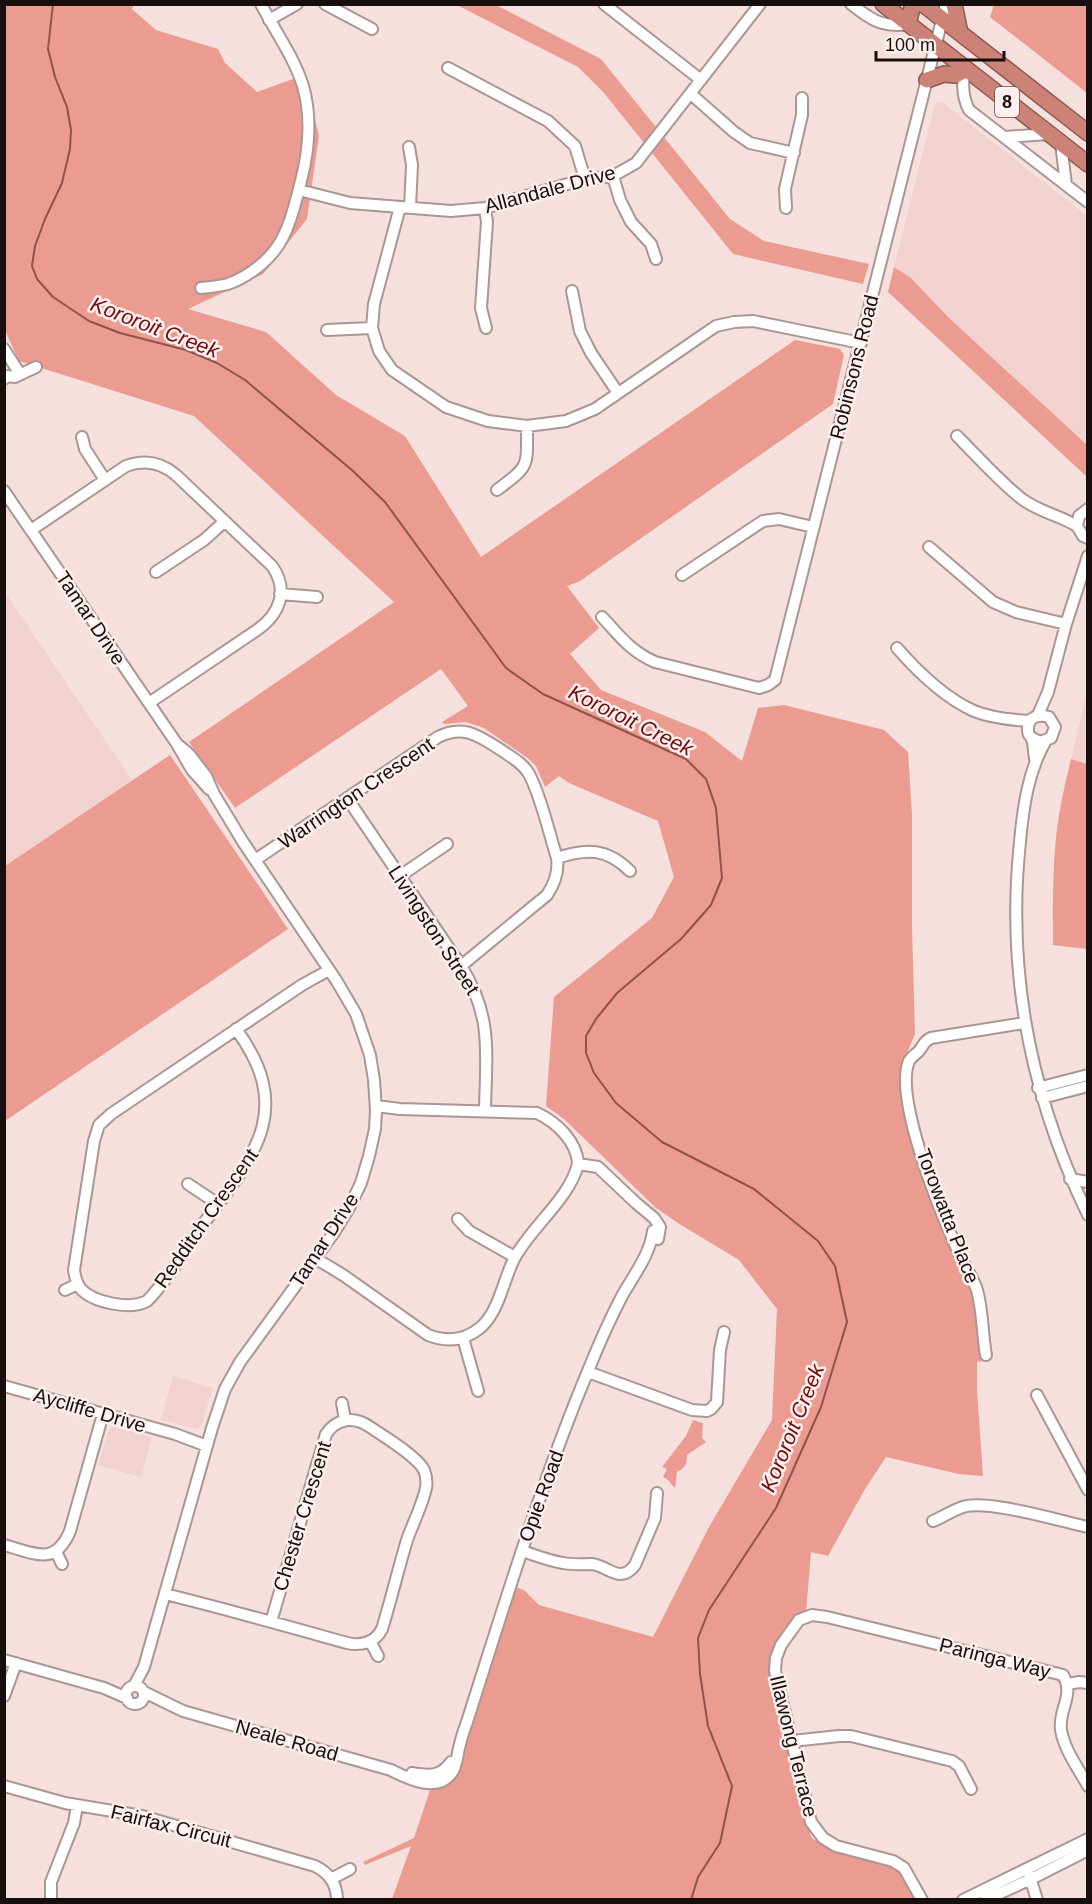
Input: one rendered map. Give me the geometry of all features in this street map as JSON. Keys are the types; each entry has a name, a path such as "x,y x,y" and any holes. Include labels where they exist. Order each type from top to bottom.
{"highway":[{"name":"8","path":"883,4 1088,164"},
{"path":"908,24 913,4"},
{"name":"8","path":"923,4 944,12 960,33 1088,133"},
{"path":"954,4 960,33"},
{"path":"927,80 944,74 956,75 965,70"}],"street":[{"path":"201,288 228,284 256,269 275,249 288,226 299,190 308,145 305,98 297,69 261,4"},
{"path":"269,20 297,4"},
{"path":"325,4 372,29"},
{"path":"604,4 701,80"},
{"name":"Allandale Drive","path":"299,190 350,203 451,211 485,208 585,180 613,176 636,163 760,4"},
{"path":"851,4 869,18 882,23 891,26 908,24"},
{"name":"Robinsons Road","path":"602,617 640,656 655,662 759,688 775,680 944,12"},
{"path":"448,68 548,121 575,146 585,180"},
{"path":"965,70 962,80 968,108 974,115 1088,202"},
{"path":"691,94 750,143 794,153"},
{"path":"786,208 785,189 802,115 802,98"},
{"path":"1055,107 1088,122"},
{"path":"1005,137 1055,139 1066,185"},
{"path":"409,147 412,165 405,207 374,304 372,328 379,351 392,370 446,407 488,422 527,426 566,421 596,408 716,326 734,322 753,321 861,343"},
{"path":"613,176 620,200 631,222 651,244 656,259"},
{"path":"485,208 488,222 481,308 486,328"},
{"path":"572,291 580,331 591,353 618,393"},
{"path":"327,330 372,328"},
{"path":"4,349 13,377 11,383 4,384"},
{"path":"13,377 36,367"},
{"path":"497,490 523,471 527,459 527,426"},
{"path":"957,436 1021,498 1041,511 1062,517 1081,517 1085,537 1086,558 1048,692 1035,724 1035,759 1023,812 1017,866 1016,930 1024,1023 1040,1093 1070,1179 1088,1215"},
{"path":"82,437 85,449 105,480"},
{"path":"31,530 105,480 135,463 158,464 170,471 272,566 279,580 280,594 276,610 266,623 149,703"},
{"name":"Tamar Drive","path":"4,490 177,744 192,770 214,794 255,860 328,967 362,1027 372,1067 376,1108 369,1156 361,1183 349,1208 317,1256 232,1375 219,1403 136,1693"},
{"path":"682,575 763,521 779,519 813,527"},
{"path":"156,572 204,540 225,521"},
{"path":"930,547 993,602 1016,612 1066,624"},
{"path":"280,594 317,597"},
{"path":"897,648 954,700 975,711 1035,724 1054,722 1055,732 1045,742 1035,759"},
{"path":"1035,724 1040,742 1045,742"},
{"name":"Warrington Crescent","path":"255,860 444,734 459,731 474,734 516,760 526,770 533,783 557,858 557,875 547,895 461,966"},
{"name":"Livingston Street","path":"347,798 461,966 476,992 484,1022 485,1110"},
{"path":"400,876 447,844"},
{"path":"557,858 578,851 590,850 614,858 630,871"},
{"path":"65,1290 78,1284 75,1278 74,1263 94,1140 99,1125 111,1114 328,967"},
{"name":"Torowatta Place","path":"986,1355 976,1288 954,1242 920,1150 908,1101 907,1072 912,1057 927,1040 1024,1023"},
{"name":"Redditch Crescent","path":"78,1284 88,1294 124,1306 139,1305 147,1301 255,1149 264,1123 266,1107 261,1073 248,1046 236,1029"},
{"path":"1040,1093 1088,1075"},
{"path":"1040,1093 1088,1086"},
{"path":"317,1256 428,1335 444,1340 463,1338 478,1330 490,1316 515,1257 570,1184 578,1164 576,1152 570,1140 544,1116 529,1111 376,1108"},
{"name":"Opie Road","path":"437,1778 447,1768 458,1749 522,1551 588,1372 613,1315 657,1231 636,1203 598,1167 578,1164"},
{"path":"1070,1179 1088,1182"},
{"path":"188,1184 218,1204"},
{"path":"458,1219 469,1231 515,1257"},
{"path":"588,1372 692,1410 707,1411 715,1406 718,1395 720,1350 724,1332"},
{"path":"463,1338 478,1391"},
{"name":"Aycliffe Drive","path":"4,1386 208,1443"},
{"path":"1037,1395 1088,1490"},
{"name":"Chester Crescent","path":"342,1403 345,1420"},
{"path":"4,1545 43,1555 56,1552 65,1542 103,1414"},
{"name":"Chester Crescent","path":"271,1622 323,1441 330,1428 336,1423 345,1420 356,1421 367,1425 415,1459 424,1470 427,1482 407,1539 382,1629 379,1635 370,1641"},
{"path":"522,1551 556,1562 591,1564 612,1573 624,1573 631,1570 655,1518 657,1493"},
{"path":"933,1521 964,1506 979,1505 1088,1527"},
{"path":"56,1552 62,1564"},
{"path":"166,1592 347,1643 359,1645 370,1641 378,1656"},
{"name":"Paringa Way","path":"812,1615 1063,1675 1068,1684 1061,1726 1064,1740 1088,1786"},
{"name":"Illawong Terrace","path":"812,1615 800,1620 782,1645 776,1658 775,1671 811,1822 823,1838 836,1846 893,1861 904,1868 922,1899"},
{"path":"4,1678 10,1661"},
{"path":"4,1696 10,1661"},
{"name":"Neale Road","path":"10,1661 104,1688 136,1693 160,1707 183,1711 391,1770 437,1778"},
{"path":"1068,1684 1088,1683"},
{"path":"792,1741 851,1736 952,1761 959,1766 971,1789"},
{"name":"Fairfax Circuit","path":"4,1786 77,1805 142,1816 304,1862 321,1869 332,1879"},
{"path":"51,1899 51,1882 74,1823 77,1805"},
{"path":"985,1899 1088,1839"},
{"path":"963,1899 1088,1850"},
{"path":"337,1899 332,1879 350,1869"},
{"path":"1029,1874 1037,1899"}],"shaded area":[{"path":"6,4 134,5 132,9 156,30 218,49 225,63 257,92 304,75 319,136 307,219 263,274 188,309 266,332 336,395 405,436 481,557 795,340 840,349 844,355 833,404 580,581 567,586 599,628 570,654 601,690 705,732 742,761 758,708 784,705 884,730 908,752 912,815 915,1034 904,1060 901,1086 910,1130 945,1236 974,1295 982,1361 977,1362 977,1390 983,1476 959,1474 886,1457 865,1489 828,1556 811,1552 806,1613 799,1614 789,1627 770,1667 801,1808 812,1838 830,1849 870,1859 896,1869 911,1887 916,1899 392,1899 411,1846 365,1865 363,1862 414,1838 431,1787 444,1783 515,1587 524,1590 539,1605 653,1637 709,1527 772,1420 777,1309 739,1260 656,1208 564,1119 546,1106 554,997 652,918 674,877 658,821 569,783 559,776 545,787 536,766 529,759 484,728 466,722 444,724 442,722 468,706 441,669 235,808 189,742 394,602 194,416 19,361 4,328 6,159 4,9"},
{"path":"457,5 496,5 601,59 730,219 764,241 869,264 863,284 733,254 604,93 578,67"},
{"path":"994,5 1087,5 1087,93 990,17"},
{"path":"939,102 1087,216 1087,445 948,317 911,278 894,267 935,104"},
{"path":"894,267 911,278 948,317 1087,445 1087,477 888,292"},
{"path":"4,591 132,780 5,866 4,866"},
{"path":"1087,692 1087,764 1071,759"},
{"path":"170,755 288,929 5,1121 5,866"},
{"path":"1071,759 1087,764 1087,949 1053,945 1056,843 1060,809"},
{"path":"173,1376 213,1388 201,1426 197,1429 161,1420"},
{"path":"693,1420 703,1423 702,1438 706,1442 687,1455 685,1466 677,1472 675,1488 663,1477 667,1469 662,1467 686,1436"},
{"path":"114,1426 152,1437 141,1477 98,1465 109,1429"}],"waterway":[{"name":"Kororoit Creek","path":"53,4 48,49 55,77 67,107 71,130 70,149 62,183 35,246 32,266 37,279 53,297 89,321 120,333 186,350 217,363 245,380 353,471 385,502 506,668 543,694 686,759 706,779 716,808 722,878 711,905 681,939 617,993 596,1019 586,1036 586,1053 594,1073 616,1103 662,1142 754,1189 818,1241 835,1266 847,1322 821,1407 776,1508 709,1610 698,1638 700,1674 708,1726 732,1786 720,1843 698,1877 691,1900"}]}
